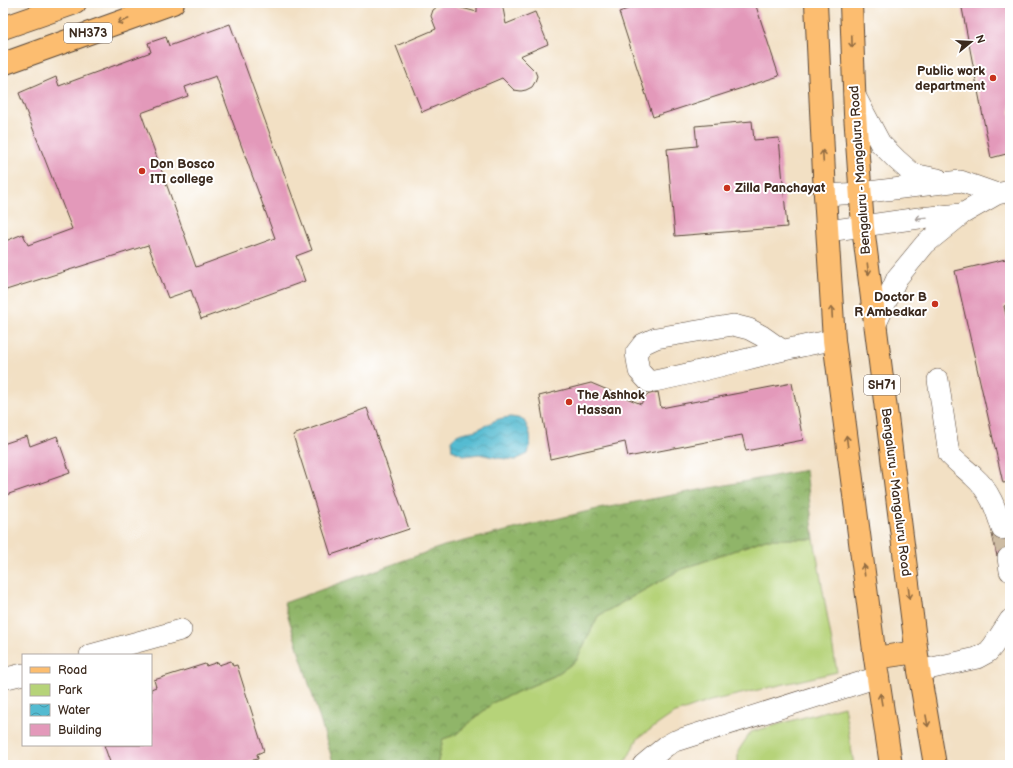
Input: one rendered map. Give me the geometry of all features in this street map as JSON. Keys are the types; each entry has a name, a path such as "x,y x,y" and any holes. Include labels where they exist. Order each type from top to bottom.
{"main road":[{"name":"NH373","path":"3,28 75,3"},
{"name":"NH373","path":"3,64 173,3"},
{"path":"816,3 825,195 834,340 876,668 891,765"},
{"name":"Bengaluru - Mangaluru Road","path":"851,3 854,94 863,227 918,661 935,765"},
{"path":"876,668 918,661"}],"street":[{"path":"854,94 880,143 913,174 960,181 1003,193"},
{"path":"825,195 860,194 960,181"},
{"path":"875,326 897,278 925,244 962,214 1003,193"},
{"path":"828,231 919,218 962,214"},
{"path":"782,350 749,329 733,325 656,338 643,344 636,353 640,371 649,382 731,363 806,344 834,340"},
{"path":"938,380 949,454 975,478 991,497 1002,529"},
{"path":"918,661 977,658 988,652 1010,620"},
{"path":"94,654 181,630"},
{"path":"642,765 666,746 675,741 876,668"},
{"path":"3,679 22,674"}],"green space":[{"path":"806,470 814,539 766,539 680,570 598,616 576,661 554,676 494,702 455,735 443,739 437,765 334,765 284,603 444,546 593,510"},
{"path":"766,539 814,539 837,672 710,701 673,714 638,738 624,765 437,765 443,739 455,735 494,702 554,676 576,661 598,616 680,570"},
{"path":"844,706 854,765 738,765 738,751 751,732"}],"water":[{"path":"511,417 523,419 530,432 531,440 528,454 515,460 479,454 465,456 452,450 451,440 457,435 476,430 500,419"}],"building":[{"path":"477,3 502,3 506,24 535,12 548,44 520,56 535,71 537,76 535,82 532,87 521,91 514,90 502,78 422,112 396,46 436,29 431,16 433,10 441,4 477,12"},
{"path":"645,3 755,3 779,76 653,117 619,12"},
{"name":"Public work department","path":"961,3 1010,3 1010,153 991,158"},
{"name":"Don Bosco ITI college","path":"230,24 312,250 296,256 305,281 201,319 191,290 168,298 148,245 3,291 3,242 23,234 28,245 72,229 19,93 56,77 59,86 151,52 148,43 166,37 169,46","holes":["216,76 275,238 196,267 141,113 188,96 185,87"]},
{"name":"Zilla Panchayat","path":"752,121 754,140 779,138 787,227 675,236 667,149 697,146 695,126"},
{"path":"1010,258 1010,304 1004,306 1010,333 1010,482 1003,483 955,271"},
{"path":"591,383 641,404 646,395 658,392 661,408 792,383 803,440 746,451 742,435 628,457 625,442 550,459 539,396"},
{"path":"367,408 409,529 331,555 293,435"},
{"path":"27,436 30,446 57,436 70,473 3,496 3,444"},
{"path":"992,534 994,538 1000,541 1005,541 1010,538 1010,547 1006,546 1001,548 997,556"},
{"path":"231,661 233,666 237,665 264,751 257,754 258,759 249,761 250,765 111,765 104,746 152,746 152,689 156,687 154,680 205,664 206,666 218,662 219,665"}],"tunnel":[{"path":"1002,529 1008,558"}],"place":[{"name":"Public work department","path":"993,78"},
{"name":"Don Bosco ITI college","path":"142,171"},
{"name":"Zilla Panchayat","path":"727,188"},
{"name":"Doctor B R Ambedkar","path":"935,304"},
{"name":"The Ashhok Hassan","path":"569,402"}]}
